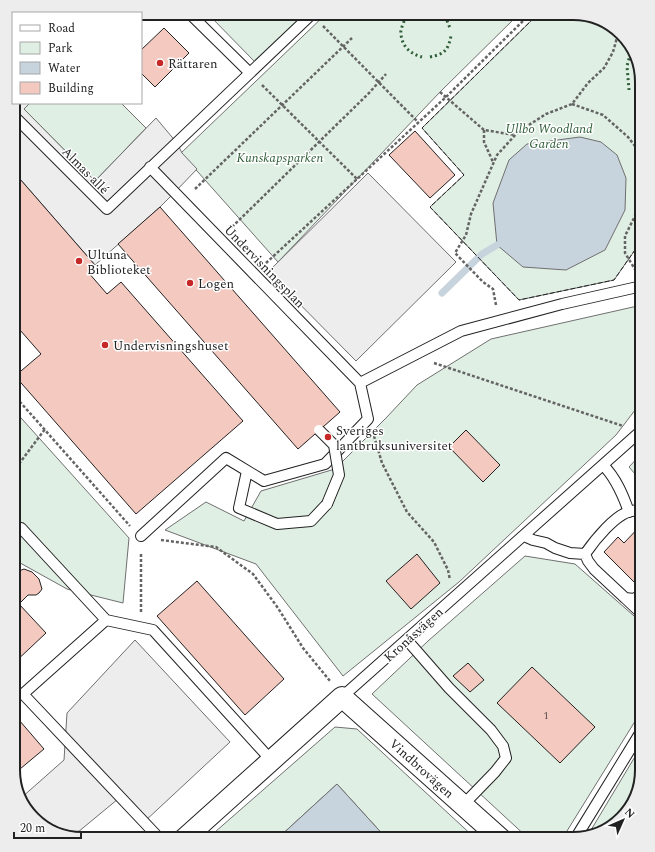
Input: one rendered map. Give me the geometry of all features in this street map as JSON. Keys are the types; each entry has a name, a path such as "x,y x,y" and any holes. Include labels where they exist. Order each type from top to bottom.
{"street":[{"name":"Kronåsvägen","path":"192,832 342,697"},
{"name":"Vindbrovägen","path":"342,697 493,832"}],"lane":[{"path":"196,20 250,73"},
{"name":"Almas allé","path":"20,122 107,209 306,20"},
{"name":"Undervisningsplan","path":"150,167 360,383"},
{"path":"141,536 226,458 264,481 325,464 368,418 360,383 461,331 562,304 635,288"},
{"path":"247,471 239,508 277,524 311,521 328,504 338,475 334,445 319,430"},
{"name":"Kronåsvägen","path":"342,697 635,438"},
{"path":"604,465 610,472 619,488 629,512"},
{"path":"585,554 590,546 617,519 629,512 635,511"},
{"path":"20,529 21,528 106,620 152,630 272,760"},
{"path":"524,536 570,553 585,554"},
{"path":"585,554 594,569 635,607"},
{"path":"626,598 635,598"},
{"path":"106,620 23,694 153,832"},
{"path":"407,640 449,688 491,730 503,746 506,758 495,772 463,805"},
{"path":"580,831 635,741"}],"path":[{"path":"318,20 418,122"},
{"path":"254,274 446,97 524,20"},
{"path":"183,201 352,38"},
{"path":"495,322 496,305 493,289 455,254 466,235 471,214 493,162 497,155 516,135 546,114 572,104 588,83 604,68 613,52 617,38"},
{"path":"250,73 357,179"},
{"path":"220,239 369,93 386,74"},
{"path":"440,92 484,130 516,135"},
{"path":"572,104 603,115 628,137 635,146"},
{"path":"484,130 484,142 493,162"},
{"path":"635,216 625,236 625,253 635,269"},
{"path":"413,356 516,392 635,430"},
{"path":"20,402 137,534 172,542 216,548 252,574 278,608 303,648 342,697"},
{"path":"368,418 382,463 407,512 434,542 448,570 454,598"},
{"path":"20,463 45,429"},
{"path":"140,628 141,536"}],"green space":[{"path":"214,20 299,20 256,63"},
{"name":"Kunskapsparken","path":"320,20 513,20 440,92 278,262 181,153"},
{"name":"Ullbo Woodland Garden","path":"532,20 578,20 589,22 604,28 617,38 625,47 634,70 635,250 614,280 519,300 430,207 464,175 422,128"},
{"path":"29,104 122,104 146,128 95,181 24,109"},
{"path":"635,307 635,410 616,435 459,582 343,676 256,564 165,530 206,502 244,521 261,491 335,469 417,385 491,339"},
{"path":"20,417 129,538 123,603 67,589 20,563"},
{"path":"635,461 635,474 629,467"},
{"path":"525,556 575,564 635,617 635,721 566,832 521,832 372,694 428,641"},
{"path":"335,727 357,729 468,832 381,832 337,784 285,832 215,832"},
{"path":"635,757 633,786 628,800 609,800"},
{"path":"603,810 603,825 591,829"}],"shaded area":[{"path":"20,104 29,104 24,109 95,181 156,118 177,143 182,153 197,169 160,207 95,265 20,179"},
{"path":"368,173 456,262 356,361 268,272"},
{"path":"135,640 230,742 144,822 118,799 79,832 66,830 51,824 38,814 30,805 25,795 64,760 67,713"}],"water":[{"path":"580,137 601,142 617,155 626,178 625,210 605,250 566,270 523,267 497,245 493,203 509,160 527,144"},
{"path":"337,784 381,832 285,832"}],"building":[{"name":"Rättaren","path":"164,28 189,53 155,87 142,74 142,49"},
{"path":"415,131 455,175 430,198 389,155"},
{"name":"Undervisningshuset","path":"20,179 95,265 88,272 107,294 121,282 243,421 136,514 20,382 20,372 41,354 20,330"},
{"path":"160,207 340,412 298,449 118,244"},
{"path":"466,430 500,465 483,482 449,447"},
{"path":"635,531 635,583 604,552 618,537 624,543"},
{"path":"417,554 440,583 411,609 386,581"},
{"path":"24,569 32,572 39,579 42,589 36,595 28,595 20,603 20,571"},
{"path":"197,581 284,679 245,715 157,616"},
{"path":"20,605 46,633 20,657"},
{"path":"468,663 484,680 470,692 453,676"},
{"path":"532,667 595,727 560,763 497,703"},
{"path":"20,721 44,749 20,769"}],"waterway":[{"path":"442,293 482,254 497,245"}],"hedge":[{"path":"447,20 450,28"},
{"path":"404,21 401,29 403,43 411,52 422,57"},
{"path":"430,57 445,51 449,45 451,36"},
{"path":"629,90 627,66 630,56"}],"fence":[{"path":"532,20 422,128 464,175 430,207 519,300 614,280 635,250"}],"place":[{"name":"Rättaren","path":"160,63"},
{"name":"Ultuna Biblioteket","path":"79,261"},
{"name":"Logen","path":"190,283"},
{"name":"Undervisningshuset","path":"105,345"},
{"name":"Sveriges lantbruksuniversitet","path":"328,437"}]}
